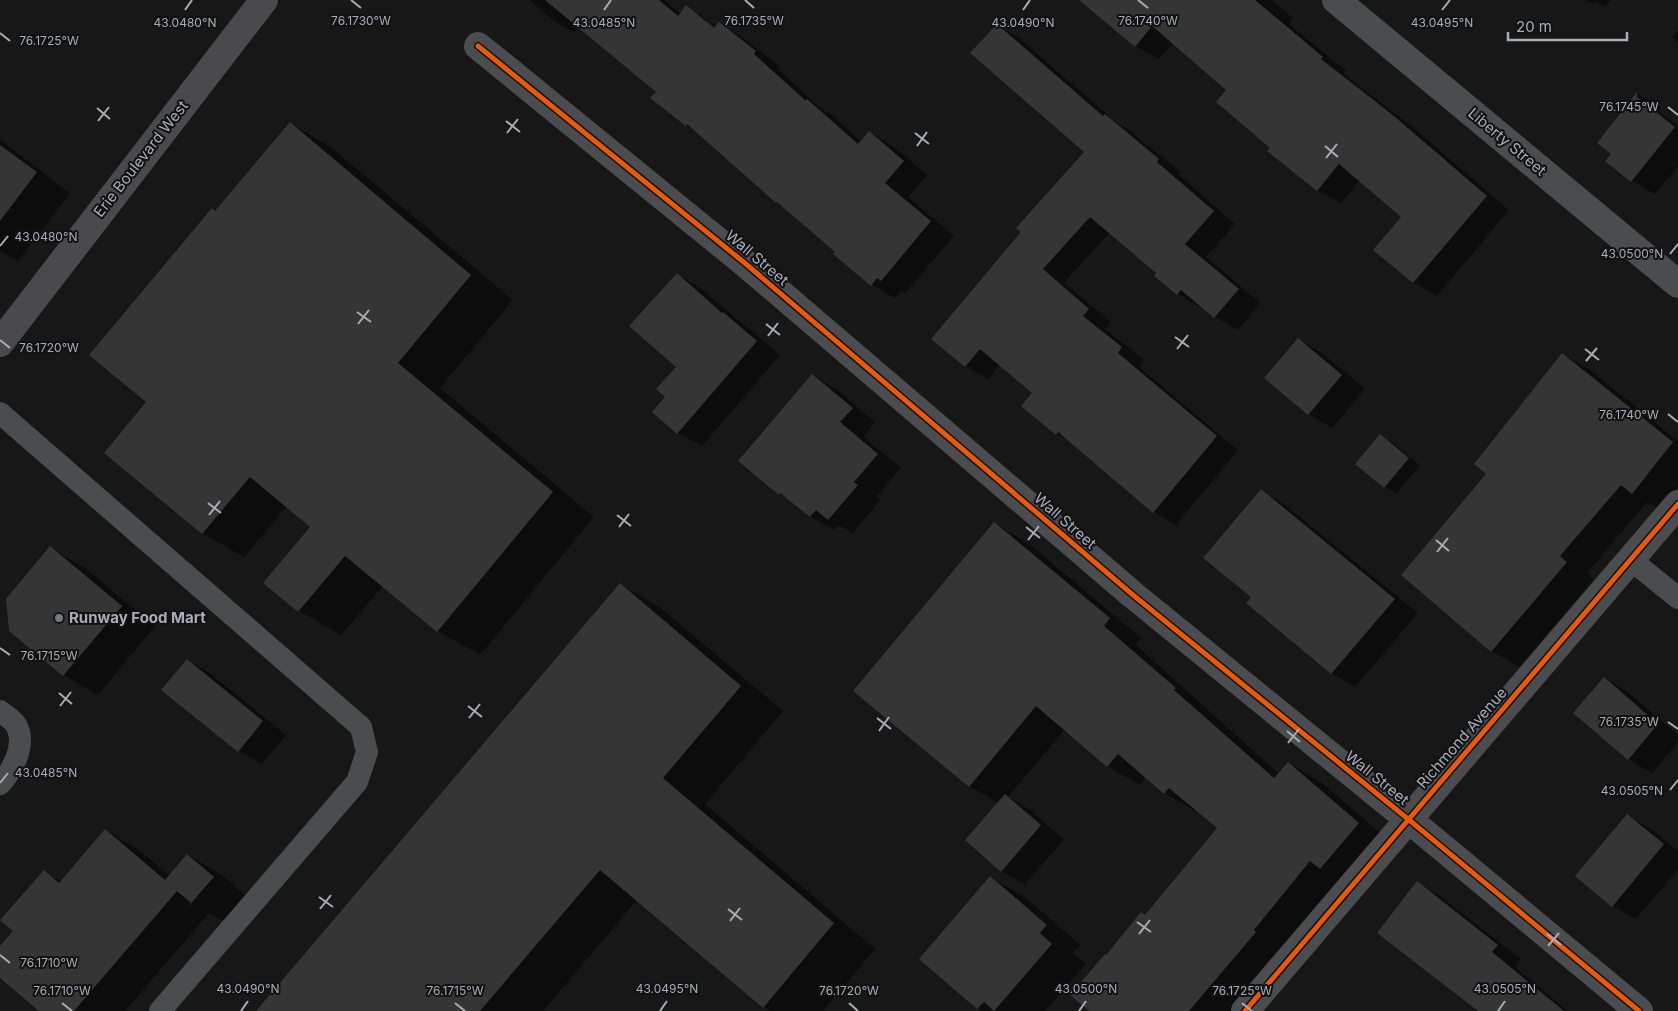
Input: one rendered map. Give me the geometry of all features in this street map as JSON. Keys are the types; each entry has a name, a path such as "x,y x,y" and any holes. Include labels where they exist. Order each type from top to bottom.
{"main road":[{"name":"Erie Boulevard West","path":"0,343 264,0"}],"street":[{"name":"Liberty Street","path":"1336,0 1678,284"},
{"name":"Wall Street","path":"478,46 746,264 1133,595 1408,819 1639,1011"},
{"name":"Richmond Avenue","path":"1246,1011 1678,504"}],"lane":[{"path":"0,413 361,726 367,752 357,782 160,1011"},
{"path":"1630,560 1678,598"},
{"path":"0,711 17,725 21,741 17,757 0,784"}],"building":[{"path":"545,0 659,0 678,16 686,5 714,28 719,22 756,51 754,54 806,101 807,99 858,144 869,131 904,161 885,183 931,221 881,281 877,278 871,286 833,254 835,252 776,203 687,124 686,126 650,98 656,92"},
{"path":"1079,0 1255,0 1323,57 1321,59 1394,116 1487,196 1413,283 1373,250 1401,217 1339,164 1317,191 1267,151 1270,148 1216,102 1226,90 1152,26 1135,47"},
{"path":"997,24 1103,116 1105,114 1159,159 1157,162 1214,211 1185,244 1239,289 1214,318 1181,290 1177,295 1154,276 1156,273 1090,217 1043,269 1089,309 1083,316 1122,347 1118,353 1217,436 1153,513 1058,432 1056,435 1021,406 1032,393 980,349 965,367 931,339 1021,232 1016,228 1084,152 970,53"},
{"path":"1637,92 1637,97 1675,127 1631,182 1605,161 1611,154 1597,143"},
{"path":"290,122 471,275 398,363 553,492 437,632 345,556 298,612 263,583 310,527 250,477 202,534 104,453 146,402 89,355 212,208 215,211"},
{"path":"0,145 37,172 0,221"},
{"path":"677,273 757,341 677,434 652,412 665,397 656,389 676,367 629,326"},
{"path":"1298,338 1342,375 1308,415 1264,378"},
{"path":"1562,353 1673,442 1632,494 1621,485 1560,556 1567,562 1491,652 1401,575 1486,474 1474,464"},
{"path":"812,374 853,408 840,422 878,454 854,482 858,485 828,520 816,510 810,517 780,493 779,495 738,461"},
{"path":"1380,434 1409,458 1384,488 1355,464"},
{"path":"1261,489 1395,599 1331,674 1246,603 1251,597 1203,558"},
{"path":"994,522 1110,618 1104,626 1176,688 1174,690 1274,778 1288,762 1359,823 1320,869 1310,861 1254,930 1256,932 1189,1011 1089,1011 1070,995 1141,912 1145,915 1217,828 1169,788 1164,794 1118,754 1107,767 1036,706 969,787 853,691"},
{"name":"Runway Food Mart","path":"50,546 122,606 63,676 9,631 6,599"},
{"path":"620,583 741,686 663,778 834,923 763,1008 600,870 480,1011 256,1011"},
{"path":"187,659 263,721 238,752 161,690"},
{"path":"1604,677 1658,724 1628,760 1573,713"},
{"path":"1005,794 1041,825 1001,872 965,840"},
{"path":"1627,814 1664,844 1612,907 1575,876"},
{"path":"105,829 165,880 187,854 214,877 191,903 177,891 74,1011 39,1011 0,978 0,946 13,931 0,920 44,870 59,883"},
{"path":"990,876 1047,925 1040,933 1052,944 994,1011 984,1002 977,1009 919,959"},
{"path":"1417,881 1498,945 1492,952 1564,1011 1478,1011 1377,933"}],"cycle path":[{"path":"478,46 746,264 1133,595 1408,819 1639,1011"},
{"path":"1245,1011 1678,504"}],"place":[{"name":"Runway Food Mart","path":"59,618"}]}
